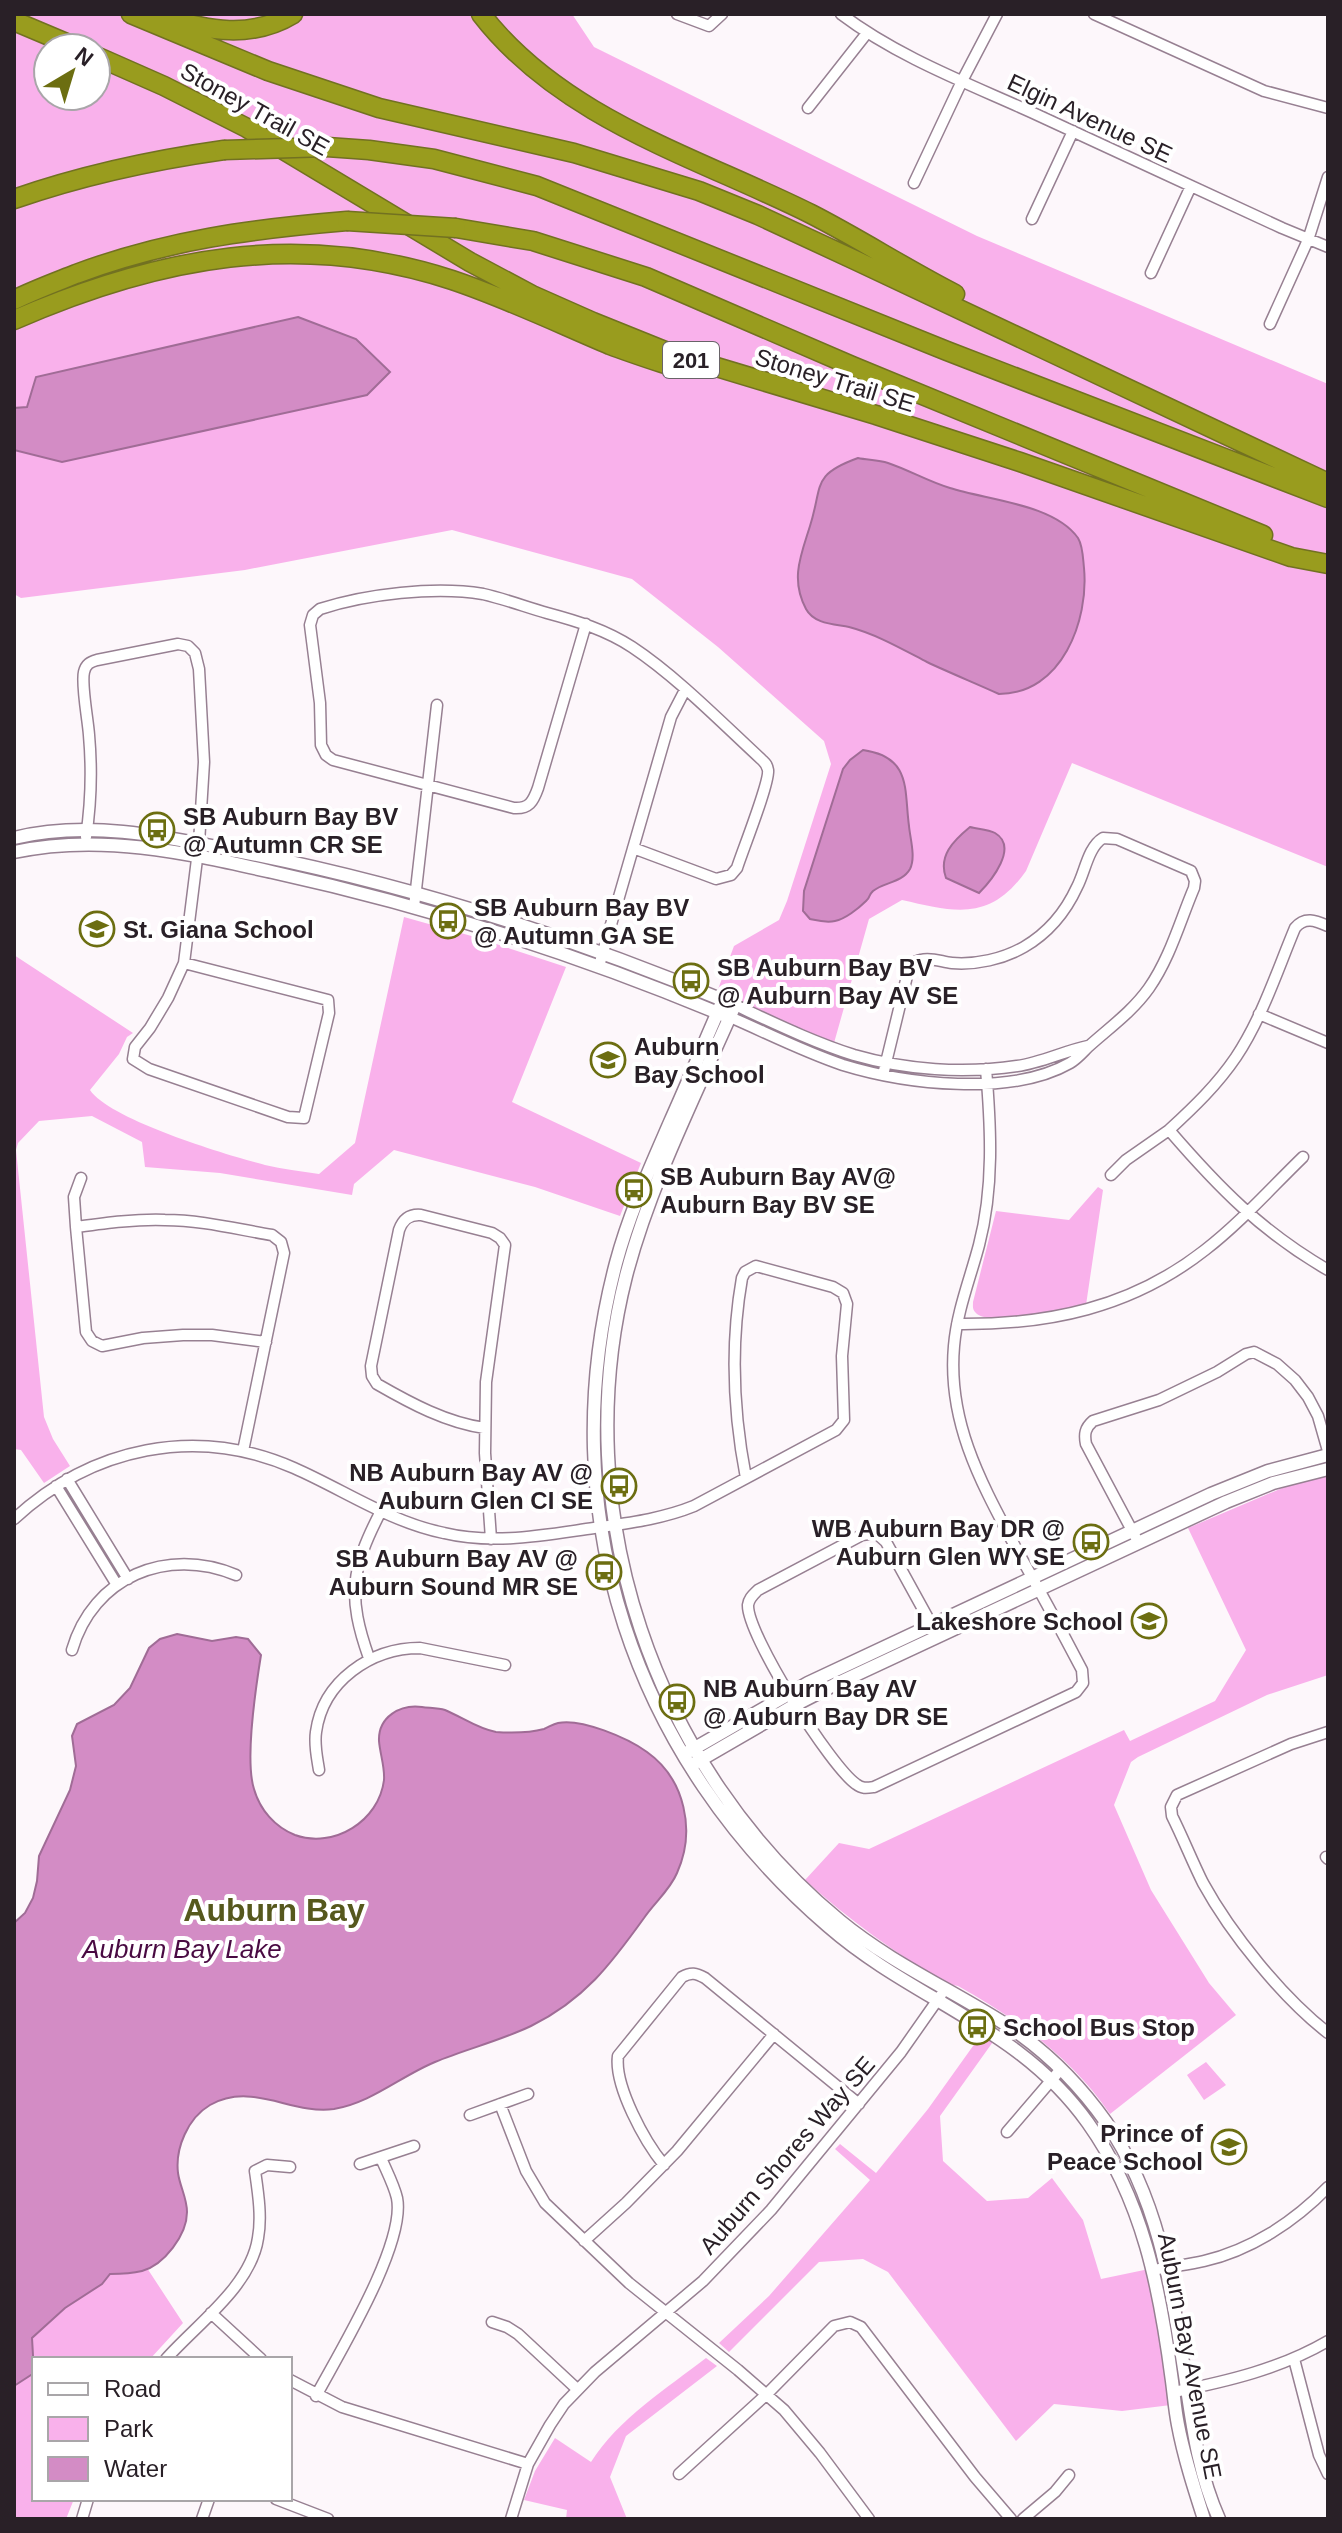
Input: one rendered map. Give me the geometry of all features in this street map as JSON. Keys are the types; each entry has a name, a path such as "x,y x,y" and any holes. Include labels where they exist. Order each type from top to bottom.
{"highway":[{"name":"Stoney Trail SE","path":"131,14 268,71 379,108 574,153 699,191 758,215 1328,483"},
{"path":"155,14 191,26 229,31 259,28 293,14"},
{"path":"481,14 519,55 554,84 595,111 661,146 809,213 1051,343 1097,373"},
{"path":"17,22 40,32"},
{"name":"Stoney Trail SE","path":"112,63 247,128 470,262 532,295 670,353 1020,462 1291,557 1328,564"},
{"path":"14,199 119,168 224,150 327,147 434,159 537,186 947,351 1328,498"},
{"path":"14,300 116,259 181,242 261,228 347,221 456,228 533,241 646,277 1328,564"},
{"path":"14,320 67,297 181,264 275,254 318,255 383,263 449,279 615,347 687,371 841,414 912,428"}],"street":[{"path":"677,14 709,26 722,14"},
{"name":"Elgin Avenue SE","path":"841,14 867,33 962,81 1328,247"},
{"path":"914,183 997,14"},
{"path":"1094,14 1264,91 1328,108"},
{"path":"808,108 867,33"},
{"path":"1032,219 1073,131"},
{"path":"1270,324 1308,240 1328,177"},
{"path":"1151,273 1191,186"},
{"path":"586,624 532,802 527,807 514,808 333,760 323,751 317,669 310,625 316,612 324,607 442,590 494,597 586,624 629,645 685,690 765,763 767,779 737,868 727,878 716,879 633,848"},
{"path":"86,837 90,739 83,677 85,669 97,660 178,644 188,646 195,653 200,681 204,762 198,850 184,963 162,1008 135,1047 133,1059 149,1069 288,1117 304,1118 329,1013 328,1000 184,963"},
{"path":"601,959 671,717 685,690"},
{"path":"415,900 437,705"},
{"path":"14,838 147,834 198,850 295,863 601,959 825,1045 885,1062 924,1068 986,1069 1020,1066 1090,1045"},
{"path":"14,852 86,837"},
{"path":"726,1009 822,1057 883,1075 915,1080 988,1082 1028,1079 1073,1062 1131,1009 1163,963 1195,885 1193,876 1184,867 1111,837 1098,842 1079,885 1063,911 1049,928 1025,946 982,961 953,963 923,959 913,964 908,972 883,1075"},
{"path":"1111,1175 1126,1160 1169,1130 1213,1088 1235,1059 1259,1014 1295,928 1308,920 1328,926"},
{"name":"Auburn Bay Avenue SE","path":"726,1009 639,1193 624,1234 608,1297 597,1362 594,1459 608,1526 647,1651 691,1758 785,1871 871,1945 1002,2039 1052,2080 1090,2125 1138,2214 1198,2459 1219,2519"},
{"path":"1259,1014 1328,1043"},
{"path":"934,1630 886,1542 876,1533 862,1535 758,1590 751,1596 749,1612 791,1699 852,1781 864,1788 874,1787 1076,1692 1084,1679 976,1471 961,1430 954,1385 957,1324 987,1200 991,1150 986,1069"},
{"path":"1169,1130 1206,1173 1246,1212 1293,1249 1328,1270"},
{"path":"957,1324 1061,1317 1132,1294 1204,1251 1303,1157"},
{"path":"81,1178 74,1197 76,1227 86,1332 92,1341 102,1346 143,1338 212,1335 266,1342"},
{"path":"485,1428 431,1412 377,1384 372,1376 371,1366 399,1230 403,1222 412,1216 421,1215 492,1233 505,1245 489,1351 485,1428 491,1539"},
{"path":"76,1227 121,1221 199,1222 272,1235 281,1242 284,1253 243,1451"},
{"path":"14,1519 56,1486 101,1463 155,1448 197,1446 243,1451 296,1468 381,1511 445,1534 491,1539 522,1538 679,1512 746,1478 836,1430 842,1424 845,1415 842,1356 845,1297 833,1287 763,1266 750,1268 742,1278 734,1338 734,1402 746,1478"},
{"path":"691,1758 791,1699 1136,1537 1241,1481 1328,1453 1314,1406 1295,1380 1264,1355 1254,1352 1180,1390 1132,1410 1098,1419 1087,1427 1086,1444 1136,1537"},
{"path":"1136,1537 1251,1491 1328,1469"},
{"path":"67,1479 128,1579"},
{"path":"56,1486 117,1585"},
{"path":"369,1658 355,1612 355,1582 365,1541 381,1511"},
{"path":"72,1650 94,1604 128,1579 157,1567 183,1563 210,1566 236,1575"},
{"path":"319,1770 316,1732 325,1704 343,1680 369,1658 406,1648 420,1648 505,1665"},
{"path":"1328,1732 1291,1744 1177,1795 1171,1807 1172,1816 1203,1882 1243,1942 1272,1979 1328,2033"},
{"path":"664,2165 641,2132 617,2065 618,2056 682,1977 693,1973 705,1978 859,2104"},
{"name":"Auburn Bay Avenue SE","path":"941,1995 1007,2026 1061,2069 1088,2098 1139,2181 1168,2267 1180,2390 1177,2421 1204,2519"},
{"name":"Auburn Shores Way SE","path":"511,2519 528,2464 550,2425 577,2389 703,2281 771,2210 901,2052 941,1995"},
{"path":"584,2241 664,2165 774,2034"},
{"path":"1007,2132 1061,2069"},
{"path":"470,2115 528,2094"},
{"path":"500,2104 535,2189 554,2213 666,2314 767,2394 820,2453 869,2519"},
{"path":"360,2164 414,2146"},
{"path":"316,2396 377,2281 387,2255 397,2199 381,2158"},
{"path":"168,2357 211,2313 251,2265 259,2235 255,2171 267,2165 290,2167"},
{"path":"1154,2270 1203,2261 1255,2242 1304,2209 1328,2187"},
{"path":"211,2313 259,2357"},
{"path":"679,2474 767,2394 834,2326 845,2321 861,2327 975,2477 1011,2519"},
{"path":"492,2322 518,2334 577,2389"},
{"path":"1180,2390 1244,2376 1294,2359 1328,2341"},
{"path":"1294,2359 1319,2455 1328,2474"},
{"path":"292,2381 342,2407 528,2464"},
{"path":"1023,2519 1055,2492 1069,2475"},
{"path":"281,2501 328,2519"}],"green space":[{"path":"14,14 572,14 594,47 977,236 1328,384 1328,867 1072,763 1026,871 999,899 985,906 955,910 902,900 869,919 834,1043 717,992 734,946 779,920 831,764 824,741 718,647 632,579 452,530 245,570 21,598 14,594"},
{"path":"404,917 566,967 512,1102 641,1163 620,1216 535,1187 394,1150 354,1184 352,1195 220,1173 145,1167 142,1142 92,1116 39,1121 18,1143 16,1150 44,1417 70,1466 44,1483 21,1450 14,1449 14,955 133,1033 90,1090 102,1101 144,1124 198,1145 265,1165 319,1174 355,1143"},
{"path":"1098,1187 1103,1190 1086,1305 1013,1317 985,1317 975,1313 973,1302 996,1211 1069,1220"},
{"path":"1328,1476 1328,1675 1267,1695 1138,1757 1131,1762 1114,1805 1151,1890 1209,1983 1236,2015 1110,2114 1079,2075 1042,2041 980,1999 958,1986 948,1984 892,1948 856,1923 805,1880 839,1843 869,1849 1124,1730 1130,1741 1215,1701 1246,1650 1188,1528 1287,1486"},
{"path":"983,2032 995,2039 940,2116 943,2161 987,2201 1028,2198 1052,2178 1083,2220 1101,2279 1149,2269 1171,2405 1122,2411 1054,2404 1016,2441 888,2272 863,2259 819,2262 729,2352 719,2343 769,2296 870,2180 835,2149 840,2144 876,2173 928,2109"},
{"path":"1206,2062 1226,2085 1204,2100 1187,2075"},
{"path":"147,2268 183,2323 152,2357 31,2356 32,2338 65,2308 102,2284 110,2274"},
{"path":"706,2358 717,2366 626,2436 610,2477 627,2519 566,2519 567,2510 524,2500 535,2471 555,2438 591,2462 629,2418"},
{"path":"32,2374 32,2501 73,2501 66,2519 14,2519 14,2385"}],"water":[{"path":"298,317 356,339 390,372 367,395 62,462 14,450 14,408 27,407 36,377"},
{"path":"858,458 888,463 934,483 1037,510 1067,527 1078,538 1084,568 1082,610 1067,650 1055,668 1040,682 1021,691 999,694 879,638 825,622 810,614 801,598 798,577 821,483 832,470"},
{"path":"863,750 890,760 902,777 912,864 907,874 873,891 863,904 843,918 829,922 810,919 803,911 804,891 843,769"},
{"path":"970,827 995,833 1002,839 1004,847 1000,864 979,893 946,878 944,870 949,850"},
{"name":"Auburn Bay Lake","path":"177,1634 212,1641 236,1637 248,1639 261,1655 252,1723 254,1789 264,1811 295,1835 325,1838 339,1835 364,1819 380,1795 384,1780 379,1741 382,1725 398,1710 422,1707 445,1710 476,1726 496,1732 526,1732 558,1723 579,1723 617,1735 639,1747 660,1763 678,1791 686,1823 683,1857 670,1885 608,1966 581,1993 550,2016 507,2036 435,2062 348,2106 318,2110 241,2096 210,2105 202,2111 189,2126 181,2144 178,2173 187,2212 183,2230 173,2248 150,2268 110,2274 102,2284 65,2308 32,2338 32,2374 14,2386 14,1923 25,1913 33,1898 39,1856 70,1790 76,1766 72,1736 77,1724 114,1705 130,1688 149,1648 160,1639"}],"place":[{"name":"SB Auburn Bay BV @ Autumn CR SE","path":"157,830"},
{"name":"SB Auburn Bay BV @ Autumn GA SE","path":"448,921"},
{"name":"St. Giana School","path":"97,929"},
{"name":"SB Auburn Bay BV @ Auburn Bay AV SE","path":"691,981"},
{"name":"Auburn Bay School","path":"608,1060"},
{"name":"SB Auburn Bay AV@ Auburn Bay BV SE","path":"634,1190"},
{"name":"NB Auburn Bay AV @ Auburn Glen CI SE","path":"619,1486"},
{"name":"WB Auburn Bay DR @ Auburn Glen WY SE","path":"1091,1542"},
{"name":"SB Auburn Bay AV @ Auburn Sound MR SE","path":"604,1572"},
{"name":"Lakeshore School","path":"1149,1621"},
{"name":"NB Auburn Bay AV @ Auburn Bay DR SE","path":"677,1702"},
{"name":"School Bus Stop","path":"977,2027"},
{"name":"Prince of Peace School","path":"1229,2147"}],"district":[{"name":"Auburn Bay","path":"274,1910"}]}
